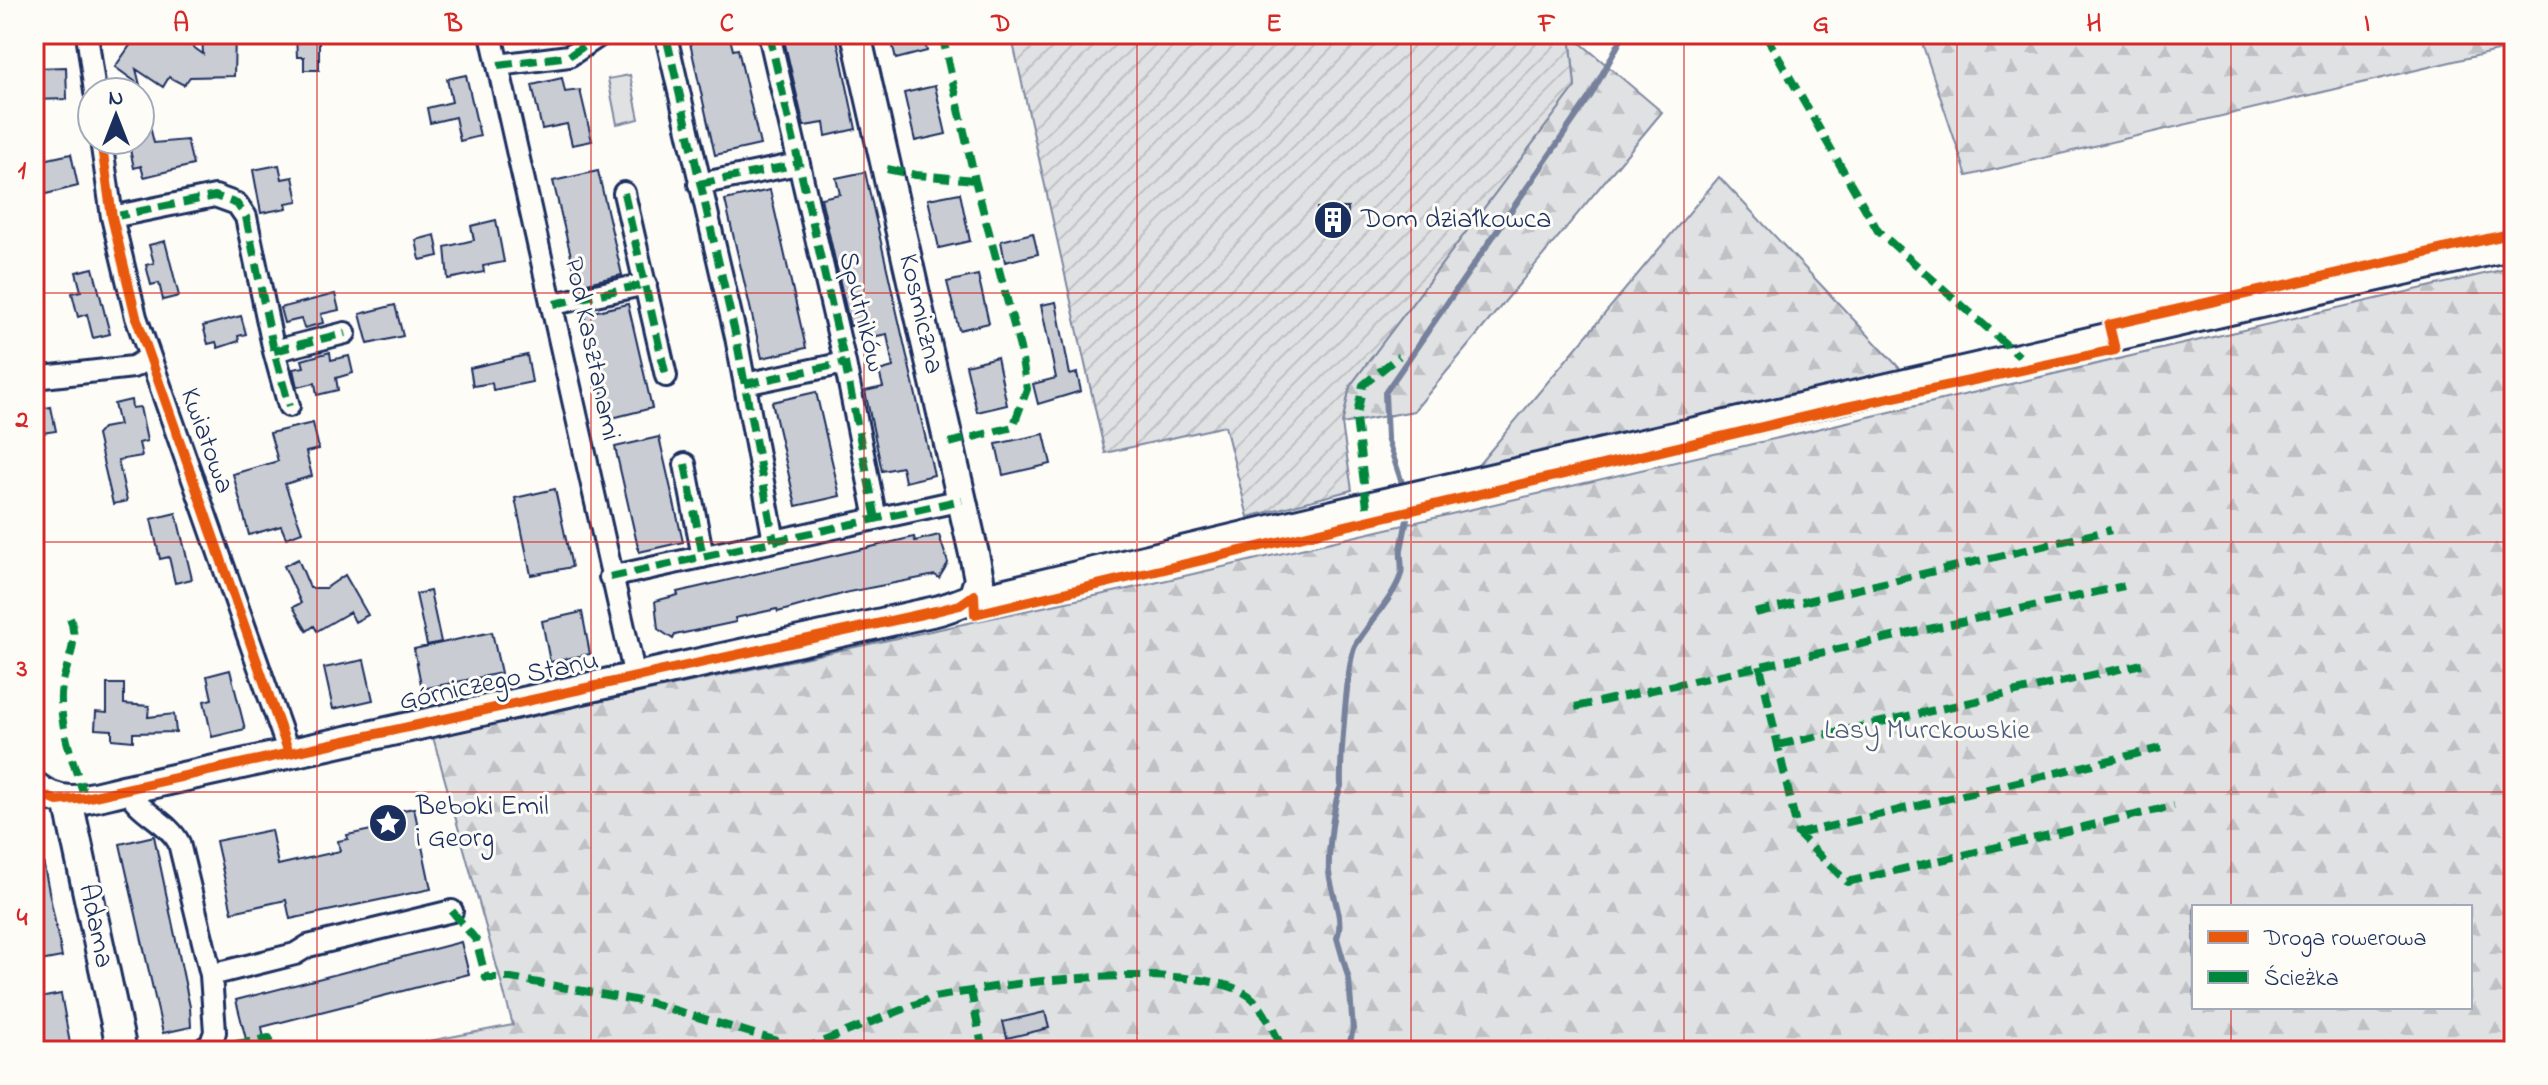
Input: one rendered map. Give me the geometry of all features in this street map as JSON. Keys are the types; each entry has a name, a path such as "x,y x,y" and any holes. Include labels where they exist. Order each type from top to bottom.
{"street":[{"path":"87,34 93,76"},
{"name":"Pod Kasztanami","path":"491,34 554,304 610,577 635,677"},
{"path":"498,65 569,56 602,34"},
{"name":"Sputników","path":"769,34 845,363 876,519"},
{"name":"Kosmiczna","path":"856,34 979,579 974,595"},
{"path":"667,40 745,384 774,541"},
{"name":"Kwiatowa","path":"103,156 112,217 149,358 191,468 289,753"},
{"path":"699,184 798,164"},
{"path":"624,193 666,376"},
{"path":"112,217 215,196 237,204 246,217 274,351 289,406"},
{"name":"Górniczego Stanu","path":"45,797 128,789 936,611 960,605 974,595 997,595 1444,489 2514,245"},
{"path":"554,304 646,284"},
{"path":"274,351 345,333"},
{"path":"34,378 133,367 149,358"},
{"path":"745,384 845,363"},
{"path":"685,464 703,557"},
{"path":"610,577 962,500"},
{"path":"128,789 131,798 168,827 179,843 211,975 215,1032 211,1043 201,1051"},
{"name":"Adama","path":"45,797 122,1051"},
{"path":"211,975 295,954 308,946 452,911"}],"green space":[{"path":"1011,34 1570,34 1575,87 1350,386 1342,424 1352,490 1248,517 1225,426 1105,453"},
{"path":"1570,34 1662,112 1414,411 1342,424 1350,386 1575,87"},
{"path":"1919,34 2514,34 2514,47 1967,176"},
{"path":"630,75 639,119 617,124 608,79"},
{"path":"1719,177 1905,374 1475,469"},
{"name":"Lasy Murckowskie","path":"2514,267 2514,1051 377,1051 513,1025 433,737 1137,587"}],"building":[{"path":"138,34 175,34 203,54 202,34 235,34 234,76 190,77 184,85 169,77 163,87 156,82 156,76 146,76 136,69 138,76 128,76 115,67"},
{"path":"296,34 319,34 319,70 304,70 304,57 297,57"},
{"path":"688,34 729,34 733,50 738,49 760,145 715,155"},
{"path":"810,34 836,34 856,129 826,136 824,123 804,126 784,40"},
{"path":"890,34 923,34 927,51 896,59"},
{"path":"66,67 67,99 34,100 34,68"},
{"path":"466,75 480,136 460,141 455,117 430,123 427,108 452,102 447,79"},
{"path":"562,78 565,92 580,90 592,141 572,145 567,124 542,129 532,85"},
{"path":"935,86 946,134 915,141 904,93"},
{"path":"187,140 193,165 144,177 141,166 134,168 131,156 156,156 156,143"},
{"path":"71,154 78,186 42,195 34,162"},
{"path":"279,165 282,179 293,177 298,201 286,203 287,208 261,213 253,170"},
{"path":"598,171 622,275 578,285 553,181"},
{"path":"865,172 934,475 905,482 902,467 882,471 865,391 883,387 879,371 893,367 887,334 872,337 869,323 850,326 821,198 840,194 836,178"},
{"path":"770,190 806,348 762,358 725,200"},
{"path":"960,193 970,241 939,248 928,199"},
{"name":"Dom działkowca","path":"1317,208 1348,208 1347,232 1317,231"},
{"path":"496,220 504,262 483,266 484,272 448,279 445,247 474,240 471,226"},
{"path":"1033,233 1038,254 1005,262 1001,241"},
{"path":"435,235 439,256 420,260 416,240"},
{"path":"165,241 179,296 163,300 159,283 151,285 146,265 154,263 149,245"},
{"path":"93,268 110,334 93,338 87,314 78,317 72,293 81,291 76,272"},
{"path":"978,275 989,323 959,330 947,282"},
{"path":"335,294 339,310 321,314 323,323 304,328 301,319 284,323 280,308"},
{"path":"1056,302 1070,375 1077,373 1081,391 1038,404 1033,384 1056,378 1041,305"},
{"path":"628,304 652,408 608,419 584,314"},
{"path":"395,305 403,336 368,344 360,314"},
{"path":"241,316 246,334 238,336 239,341 218,348 216,342 208,344 203,326"},
{"path":"330,352 331,360 349,356 353,373 336,378 338,390 317,395 315,383 297,387 293,369 304,367 302,360"},
{"path":"527,355 532,382 493,390 492,383 473,386 470,368"},
{"path":"997,357 1007,405 977,412 966,365"},
{"path":"816,392 840,496 796,506 772,402"},
{"path":"131,400 132,408 140,407 147,441 139,443 142,456 118,460 127,501 113,504 97,435 103,428 119,425 114,404"},
{"path":"51,407 56,431 34,434 34,410"},
{"path":"313,423 319,449 306,452 312,476 285,484 302,532 286,538 281,526 249,535 233,474 278,461 270,433"},
{"path":"1044,434 1051,464 1003,475 996,444"},
{"path":"659,437 683,542 639,552 615,447"},
{"path":"555,489 572,567 531,575 515,498"},
{"path":"176,513 192,579 175,583 169,557 160,559 151,519"},
{"path":"939,535 948,563 939,578 935,575 849,592 778,612 777,609 735,618 736,622 675,635 673,639 658,629 655,601 678,595 677,592 914,537 915,541"},
{"path":"298,559 310,588 326,588 345,575 368,615 355,622 350,612 317,631 314,626 307,631 293,607 301,603 284,566"},
{"path":"430,591 441,642 427,645 416,594"},
{"path":"582,612 590,654 550,662 542,621"},
{"path":"492,632 501,673 422,689 414,649"},
{"path":"364,660 373,700 333,709 324,668"},
{"path":"230,670 245,729 212,737 204,701 212,699 207,676"},
{"path":"107,684 124,684 124,704 149,706 148,717 174,714 176,732 133,733 133,741 112,739 112,730 95,729 96,712 107,713"},
{"path":"414,808 431,889 290,919 286,900 232,912 216,841 271,830 278,865 340,851 338,841 348,839 347,835 396,825 393,812"},
{"path":"154,836 190,1007 191,1027 163,1033 120,844"},
{"path":"41,851 62,957 40,961 34,930 34,852"},
{"path":"461,942 469,974 262,1027 266,1051 249,1051 236,1000"},
{"path":"61,994 71,1049 43,1051 34,999"},
{"path":"1045,1012 1049,1028 1007,1038 1003,1022"}],"waterway":[{"path":"1402,483 1387,438 1385,393 1591,95 1624,34"},
{"path":"1348,1051 1353,1029 1349,980 1337,938 1339,914 1330,880 1330,841 1341,786 1352,655 1398,583 1408,514"}],"marked path":[{"path":"498,65 569,56 602,34"},
{"path":"769,34 845,363 876,519"},
{"path":"942,34 975,180 1020,348 1027,389 1013,427 949,443"},
{"path":"1765,34 1878,231 2019,356"},
{"path":"667,40 736,337 774,541"},
{"path":"699,184 798,164"},
{"path":"887,169 975,180"},
{"path":"624,193 666,376"},
{"path":"112,217 215,196 237,204 246,217 274,351 289,406"},
{"path":"554,304 646,284"},
{"path":"274,351 345,333"},
{"path":"1367,507 1356,419 1363,385 1399,356"},
{"path":"745,384 845,363"},
{"path":"685,464 703,557"},
{"path":"610,577 962,500"},
{"path":"1755,613 2111,530"},
{"path":"1575,707 2124,586"},
{"path":"70,618 73,639 61,691 62,714 85,798"},
{"path":"1778,745 2142,664"},
{"path":"1760,666 1798,834 1847,882 2174,806"},
{"path":"1798,834 2161,748"},
{"path":"452,911 476,940 486,978 511,978 651,1003 811,1051"},
{"path":"983,1051 971,991 1032,982 1117,976 1160,976 1232,987 1258,1004 1284,1051"},
{"path":"801,1050 934,997 971,991"},
{"path":"211,1043 236,1044 269,1038 275,1051"}],"cycle path":[{"path":"103,156 112,217 136,317 289,753"},
{"path":"974,595 975,614 1842,408 2115,350 2109,325 2514,233"},
{"path":"34,804 45,796 57,801 85,798 936,611 960,605 974,595"}],"place":[{"name":"Dom działkowca","path":"1333,220"},
{"name":"Beboki Emil i Georg","path":"388,823"}]}
